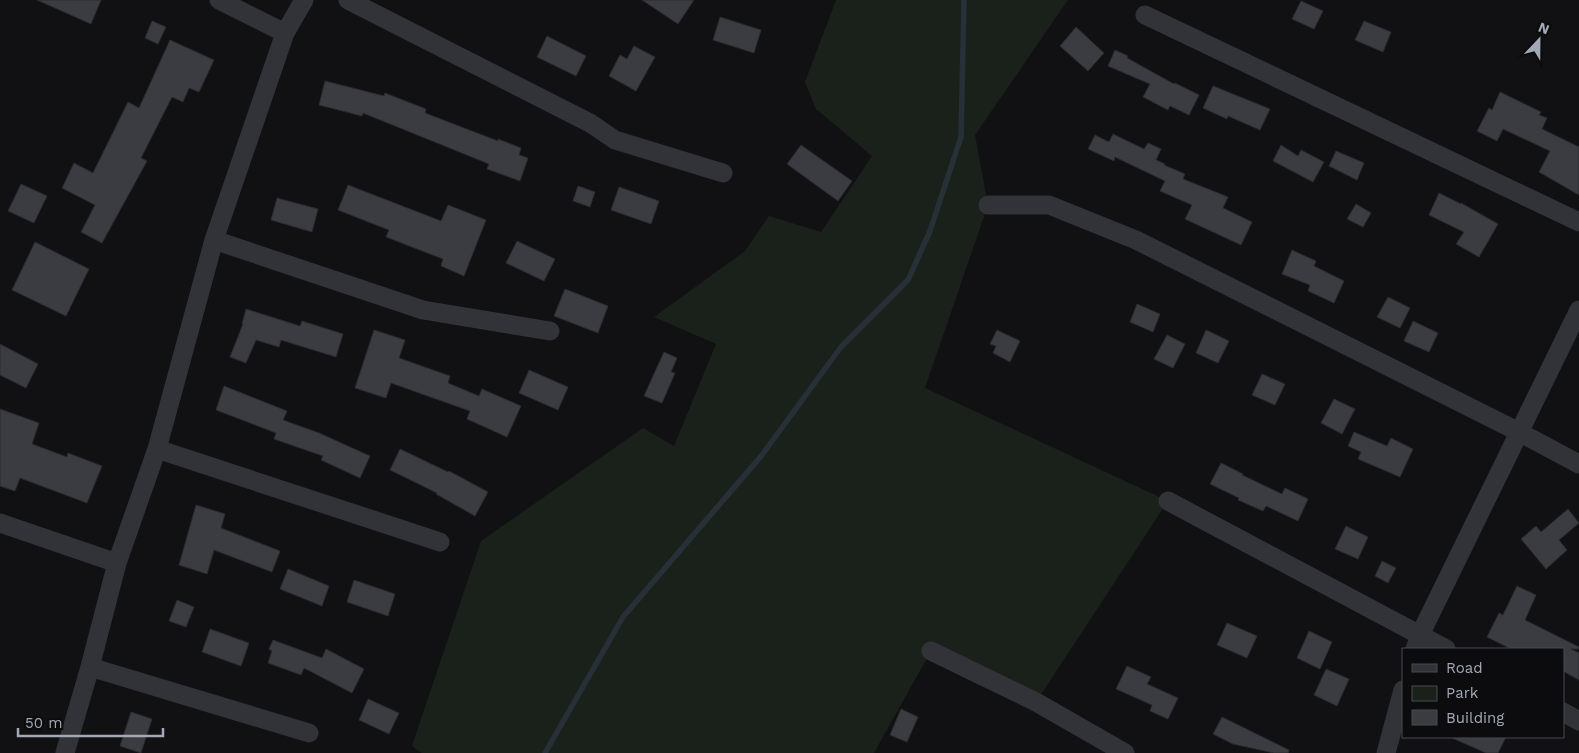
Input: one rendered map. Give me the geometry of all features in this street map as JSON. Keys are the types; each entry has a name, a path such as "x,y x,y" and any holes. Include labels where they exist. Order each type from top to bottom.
{"street":[{"path":"219,0 285,33"},
{"path":"65,753 117,563 157,449 214,240 285,33 304,0"},
{"path":"348,0 590,123 616,140 723,173"},
{"path":"1144,14 1579,222"},
{"path":"988,205 1049,205 1136,240 1579,464"},
{"path":"214,240 423,310 550,331"},
{"path":"1417,642 1579,310"},
{"path":"157,449 440,542"},
{"path":"1168,501 1417,642 1442,648"},
{"path":"0,523 117,563"},
{"path":"931,651 1036,702 1125,753"},
{"path":"90,667 309,732"},
{"path":"1386,753 1402,694"},
{"path":"1564,713 1579,721"}],"green space":[{"path":"836,0 1068,0 975,135 988,205 925,388 1168,501 1036,702 931,651 874,753 422,753 412,746 481,541 643,428 674,446 716,344 654,317 745,251 769,216 821,232 872,156 816,109 805,82"}],"building":[{"path":"37,0 101,0 91,24"},
{"path":"642,0 694,0 678,24"},
{"path":"1301,1 1323,11 1314,29 1292,19"},
{"path":"720,17 761,30 754,53 713,40"},
{"path":"152,21 166,27 158,44 145,38"},
{"path":"1364,21 1391,32 1383,52 1355,40"},
{"path":"1076,27 1104,53 1088,71 1060,46"},
{"path":"547,36 586,56 576,76 537,57"},
{"path":"170,40 214,60 199,92 189,88 183,102 172,97 141,158 147,161 102,243 81,232 95,205 62,188 74,163 93,173 128,102 139,108"},
{"path":"634,46 655,57 636,91 609,76 620,55 627,59"},
{"path":"1115,50 1174,84 1199,95 1189,115 1170,106 1168,110 1143,97 1150,84 1108,66"},
{"path":"325,81 384,96 385,93 426,109 425,113 521,148 519,155 528,158 520,181 487,169 489,164 363,113 362,116 319,105"},
{"path":"1213,86 1270,109 1260,130 1228,116 1227,119 1203,108"},
{"path":"1500,92 1541,112 1539,115 1547,118 1542,129 1579,147 1579,195 1539,172 1550,151 1503,129 1497,141 1477,131 1489,108 1492,110"},
{"path":"1113,134 1144,149 1148,143 1161,149 1156,160 1185,174 1183,179 1228,197 1223,208 1252,222 1241,245 1185,219 1192,205 1160,191 1165,181 1115,157 1114,161 1088,149 1095,135 1109,142"},
{"path":"801,145 852,181 838,201 787,164"},
{"path":"1281,145 1298,156 1301,150 1324,162 1313,182 1273,161"},
{"path":"1336,151 1364,163 1357,180 1329,166"},
{"path":"21,184 47,196 34,223 8,211"},
{"path":"348,185 441,221 448,205 486,220 464,276 441,266 443,259 386,237 389,230 338,210"},
{"path":"578,186 595,192 590,207 573,201"},
{"path":"619,187 659,201 651,224 611,210"},
{"path":"1439,193 1498,224 1479,257 1456,244 1464,232 1429,215"},
{"path":"277,198 318,209 312,232 271,220"},
{"path":"1356,204 1371,213 1363,227 1347,219"},
{"path":"517,241 555,259 544,281 506,263"},
{"path":"35,242 89,269 66,316 12,290"},
{"path":"1292,250 1316,261 1314,266 1344,281 1334,303 1308,291 1310,285 1282,274"},
{"path":"565,289 608,306 598,333 554,316"},
{"path":"1388,297 1410,308 1400,328 1377,317"},
{"path":"1137,304 1160,314 1153,332 1130,322"},
{"path":"246,309 300,326 302,321 343,334 336,357 281,340 279,347 256,340 246,363 230,357 243,324"},
{"path":"1413,321 1438,333 1429,352 1404,341"},
{"path":"374,330 405,340 399,358 450,376 448,383 479,396 482,389 521,406 507,437 467,419 470,411 391,383 386,398 355,388"},
{"path":"997,330 1020,341 1010,362 993,353 996,346 990,344"},
{"path":"1206,330 1229,341 1218,363 1196,353"},
{"path":"1167,335 1185,344 1173,368 1154,359"},
{"path":"0,344 38,364 26,388 0,375"},
{"path":"664,352 677,358 671,372 675,373 662,403 644,396"},
{"path":"529,370 568,387 558,410 519,393"},
{"path":"1262,374 1285,384 1275,405 1252,395"},
{"path":"224,386 287,411 283,420 319,433 370,456 360,478 321,460 323,456 274,439 276,433 216,410"},
{"path":"1334,399 1355,409 1342,434 1321,423"},
{"path":"0,409 39,423 32,444 67,457 68,453 102,466 87,503 20,478 15,491 0,486"},
{"path":"1354,432 1387,446 1391,438 1413,449 1400,477 1358,459 1361,452 1348,446"},
{"path":"400,449 449,471 488,492 475,516 437,493 390,470"},
{"path":"1221,463 1282,494 1285,488 1308,499 1298,521 1266,506 1263,511 1238,500 1239,498 1210,484"},
{"path":"196,505 225,514 221,528 280,551 272,572 214,550 207,574 179,565"},
{"path":"1568,509 1579,523 1559,540 1567,550 1546,569 1521,539 1536,526 1541,532"},
{"path":"1346,526 1368,537 1358,559 1335,549"},
{"path":"1382,561 1396,568 1388,583 1375,576"},
{"path":"288,569 329,586 322,606 280,589"},
{"path":"354,580 395,594 388,616 347,602"},
{"path":"1517,586 1536,595 1525,620 1579,647 1579,649 1571,649 1579,653 1579,680 1564,672 1564,648 1509,648 1487,637 1499,613 1503,615"},
{"path":"177,600 194,607 186,627 169,621"},
{"path":"1227,623 1257,636 1247,658 1217,645"},
{"path":"210,629 249,643 241,666 202,652"},
{"path":"1309,631 1332,642 1320,669 1297,658"},
{"path":"273,640 322,658 326,649 364,669 352,693 304,668 301,675 268,663 272,651 269,649"},
{"path":"1127,666 1151,677 1147,684 1178,698 1168,719 1150,711 1152,705 1116,689"},
{"path":"1326,669 1349,679 1337,706 1314,695"},
{"path":"368,699 399,713 389,734 359,720"},
{"path":"901,709 918,717 907,742 890,735"},
{"path":"131,712 152,719 141,753 120,746"},
{"path":"1222,717 1289,750 1288,753 1274,753 1233,744 1213,734"},
{"path":"1452,738 1506,738 1498,753 1486,753"}],"waterway":[{"path":"545,753 623,617 762,455 841,347 908,280 930,231 961,137 964,0"}]}
